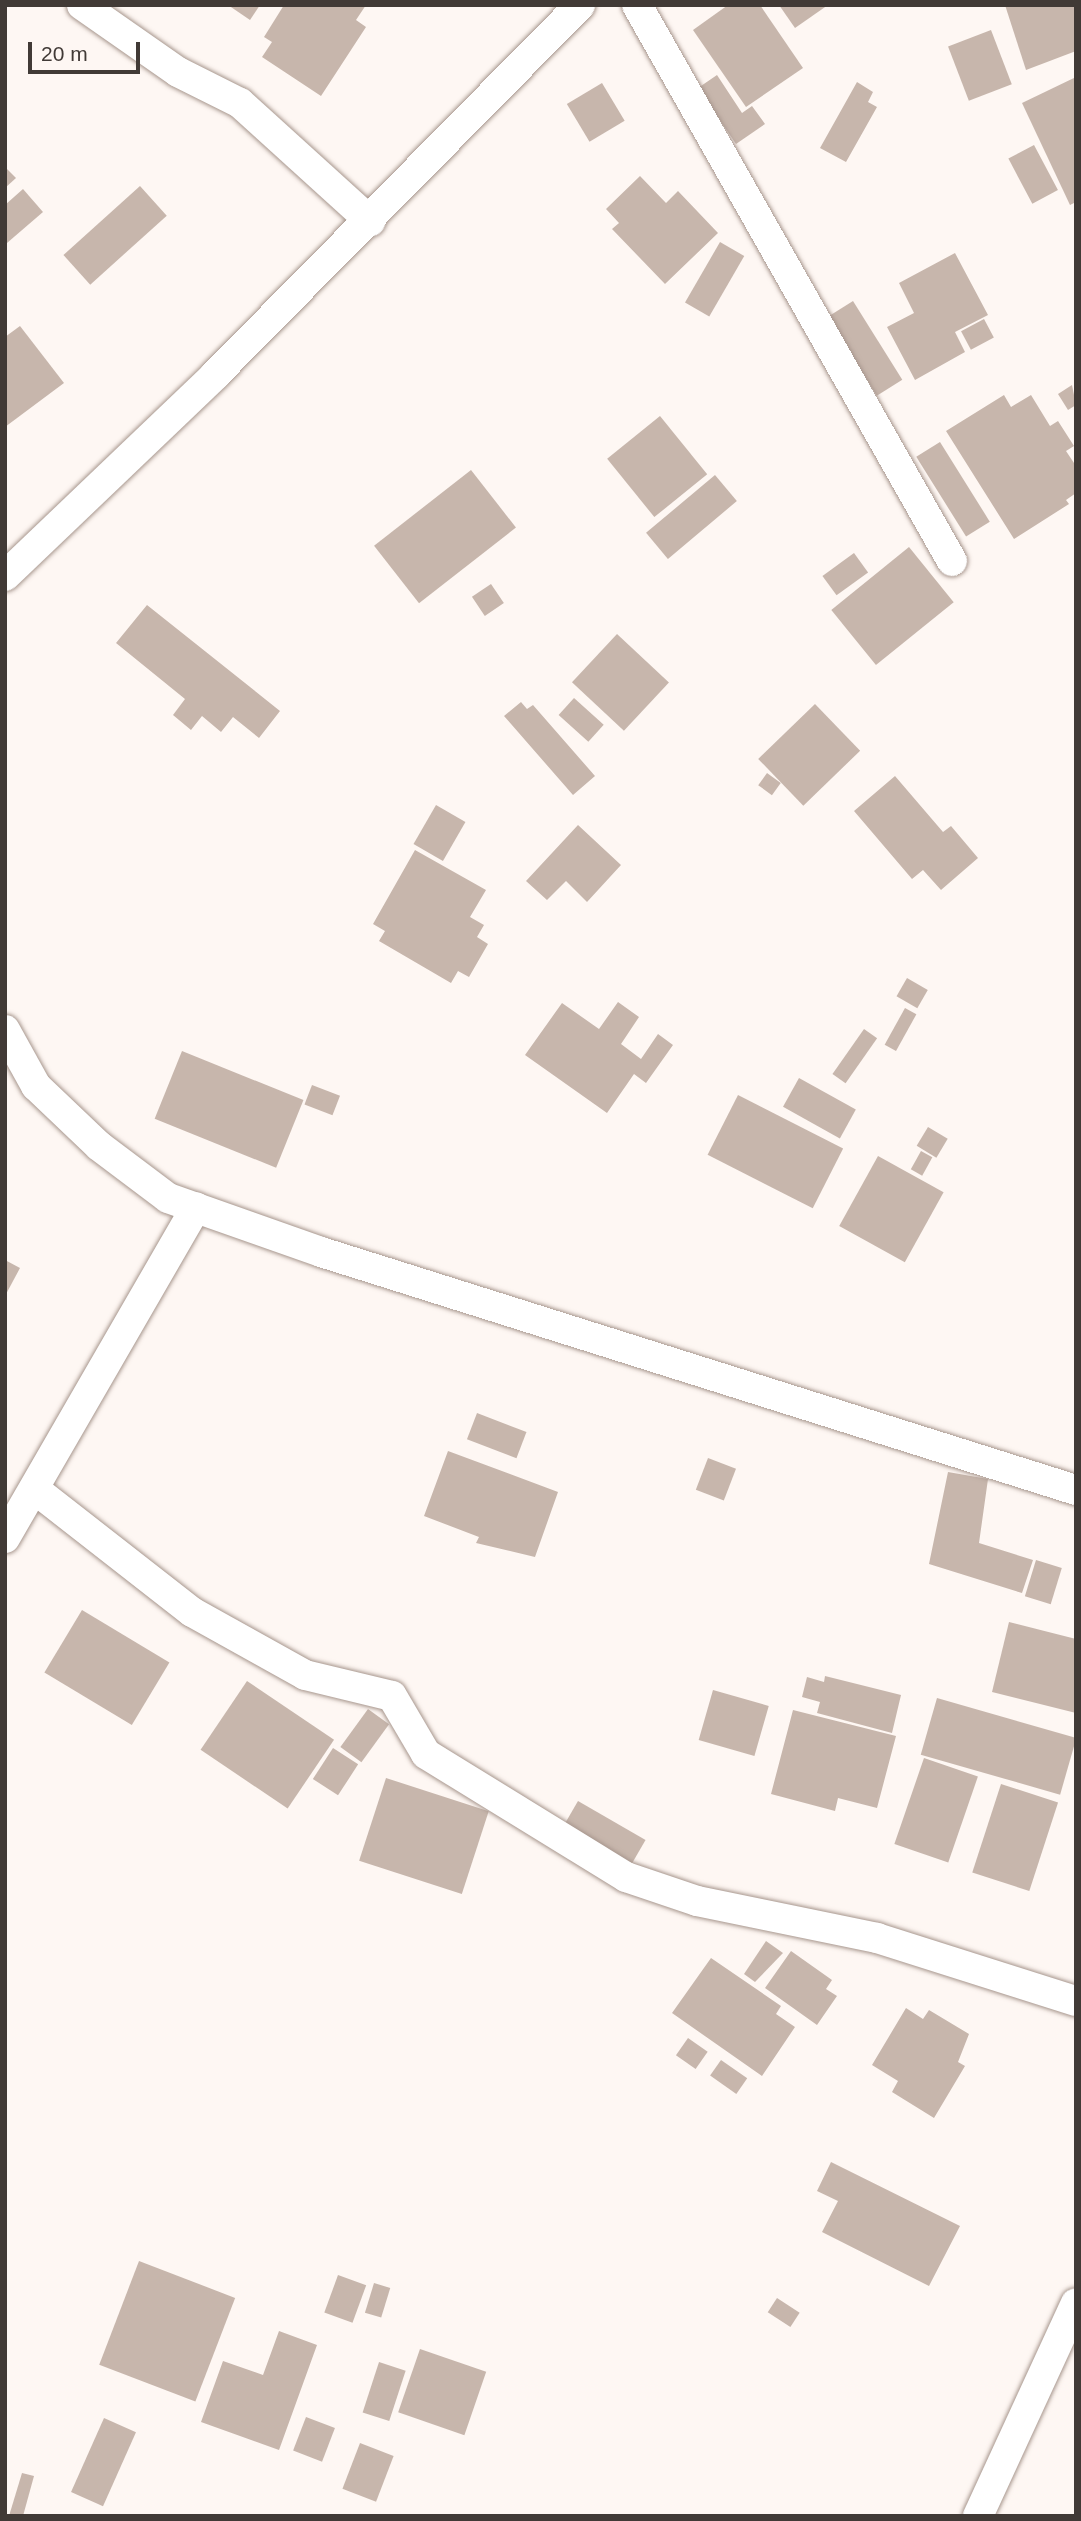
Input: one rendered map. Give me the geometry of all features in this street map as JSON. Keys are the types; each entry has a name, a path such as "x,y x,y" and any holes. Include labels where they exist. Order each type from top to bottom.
{"street":[{"path":"82,5 178,72 240,103 370,221"},
{"path":"637,5 952,561"},
{"path":"5,576 370,221 576,6"},
{"path":"5,1030 36,1086 99,1146 168,1198 1076,1490"},
{"path":"5,1538 37,1491 196,1208"},
{"path":"37,1491 192,1612 305,1675 392,1696 426,1754 626,1877 697,1901 877,1938 1076,2001"},
{"path":"978,2516 1076,2303"}],"building":[{"path":"228,5 260,5 250,20"},
{"path":"284,5 366,5 356,20 366,27 321,96 262,57 272,42 264,37"},
{"path":"728,5 760,5 803,68 746,107 693,30"},
{"path":"779,5 828,5 795,28"},
{"path":"1005,5 1076,5 1076,51 1026,70"},
{"path":"991,30 1012,84 969,101 948,46"},
{"path":"717,75 742,113 752,106 765,124 736,144 698,88"},
{"path":"1076,77 1076,202 1070,205 1022,103"},
{"path":"857,82 873,92 868,102 877,107 846,162 820,148"},
{"path":"602,83 625,121 590,142 567,104"},
{"path":"1034,145 1058,190 1032,204 1008,159"},
{"path":"5,167 16,178 5,188"},
{"path":"640,176 666,203 678,191 718,233 665,284 612,229 619,223 606,209"},
{"path":"140,186 167,216 90,285 63,255"},
{"path":"23,189 43,212 7,243 5,205"},
{"path":"720,242 744,256 709,317 685,303"},
{"path":"955,253 988,315 955,332 965,352 915,380 887,327 914,313 899,283"},
{"path":"853,301 902,380 877,396 828,317"},
{"path":"984,319 994,338 971,350 961,331"},
{"path":"20,326 64,383 5,427 5,337"},
{"path":"1072,385 1076,405 1068,410 1058,394"},
{"path":"1004,395 1011,407 1031,395 1050,426 1058,421 1074,446 1066,451 1076,466 1076,493 1066,500 1069,504 1014,539 946,431"},
{"path":"660,416 707,474 654,517 607,459"},
{"path":"940,442 990,522 966,537 916,457"},
{"path":"471,470 516,528 419,603 374,546"},
{"path":"715,475 737,501 668,559 646,533"},
{"path":"909,547 954,602 876,665 831,610"},
{"path":"854,553 868,572 837,595 822,576"},
{"path":"491,584 504,603 485,616 472,597"},
{"path":"147,605 280,711 259,738 233,717 221,732 202,716 191,730 173,715 185,699 116,643"},
{"path":"617,634 669,682 624,731 572,682"},
{"path":"574,698 604,725 588,742 559,715"},
{"path":"521,702 527,709 533,705 595,776 573,795 504,716"},
{"path":"815,704 860,751 803,806 758,759"},
{"path":"767,773 781,783 772,795 758,785"},
{"path":"895,776 943,832 951,826 978,858 941,890 923,870 912,879 854,811"},
{"path":"436,805 465,822 443,861 414,844"},
{"path":"578,825 621,865 587,902 566,881 547,900 526,881"},
{"path":"415,850 486,890 470,917 484,925 477,937 488,944 469,977 458,971 451,983 379,941 385,931 373,924"},
{"path":"907,978 928,990 917,1008 896,996"},
{"path":"618,1002 639,1017 621,1044 641,1059 658,1034 673,1045 646,1083 634,1074 607,1113 525,1055 562,1003 599,1029"},
{"path":"905,1008 916,1014 896,1051 885,1045"},
{"path":"864,1029 877,1038 846,1083 832,1074"},
{"path":"182,1051 303,1100 276,1168 155,1119"},
{"path":"799,1078 856,1110 840,1138 783,1107"},
{"path":"312,1085 340,1096 332,1115 304,1105"},
{"path":"738,1095 843,1149 813,1208 708,1155"},
{"path":"928,1127 948,1139 936,1158 917,1146"},
{"path":"921,1151 932,1157 922,1176 911,1169"},
{"path":"878,1156 944,1192 905,1262 839,1226"},
{"path":"5,1260 20,1268 5,1296"},
{"path":"477,1413 526,1432 516,1458 467,1439"},
{"path":"448,1451 558,1492 535,1557 476,1543 479,1537 424,1516"},
{"path":"708,1458 736,1469 724,1500 696,1490"},
{"path":"948,1472 988,1479 979,1543 1033,1560 1022,1593 929,1564"},
{"path":"1036,1560 1062,1568 1051,1604 1025,1596"},
{"path":"82,1610 169,1663 132,1725 44,1673"},
{"path":"1009,1622 1076,1639 1076,1713 992,1692"},
{"path":"825,1676 901,1695 892,1733 817,1713 820,1702 802,1697 807,1677 824,1682"},
{"path":"247,1681 334,1740 288,1809 201,1750"},
{"path":"713,1690 769,1706 754,1756 699,1740"},
{"path":"937,1698 1076,1738 1060,1795 921,1755"},
{"path":"368,1709 389,1724 361,1762 340,1747"},
{"path":"793,1710 896,1736 877,1808 838,1798 835,1811 771,1794"},
{"path":"333,1748 358,1764 338,1795 313,1779"},
{"path":"924,1758 978,1777 948,1863 894,1844"},
{"path":"386,1778 489,1811 462,1894 359,1861"},
{"path":"1001,1784 1058,1803 1029,1891 972,1872"},
{"path":"578,1801 646,1840 631,1865 564,1826"},
{"path":"766,1941 783,1953 755,1982 744,1974"},
{"path":"791,1951 832,1980 826,1989 837,1996 817,2025 765,1988"},
{"path":"711,1958 781,2006 776,2014 795,2027 762,2076 672,2013"},
{"path":"906,2008 923,2019 929,2010 969,2034 958,2062 965,2066 934,2118 892,2092 898,2081 872,2065"},
{"path":"688,2038 708,2052 696,2069 676,2055"},
{"path":"721,2060 747,2078 736,2094 710,2076"},
{"path":"831,2162 960,2226 929,2286 822,2232 838,2201 817,2191"},
{"path":"139,2261 235,2298 195,2402 99,2365"},
{"path":"338,2275 366,2285 353,2323 324,2313"},
{"path":"374,2283 390,2288 381,2318 365,2313"},
{"path":"777,2298 800,2313 790,2327 768,2312"},
{"path":"279,2331 317,2345 279,2450 201,2422 223,2361 263,2375"},
{"path":"420,2349 486,2372 464,2435 398,2412"},
{"path":"379,2362 406,2371 389,2421 363,2412"},
{"path":"306,2417 335,2428 322,2462 293,2451"},
{"path":"104,2418 136,2432 103,2506 71,2492"},
{"path":"360,2443 394,2456 376,2502 342,2489"},
{"path":"22,2473 34,2476 23,2516 9,2516"}]}
